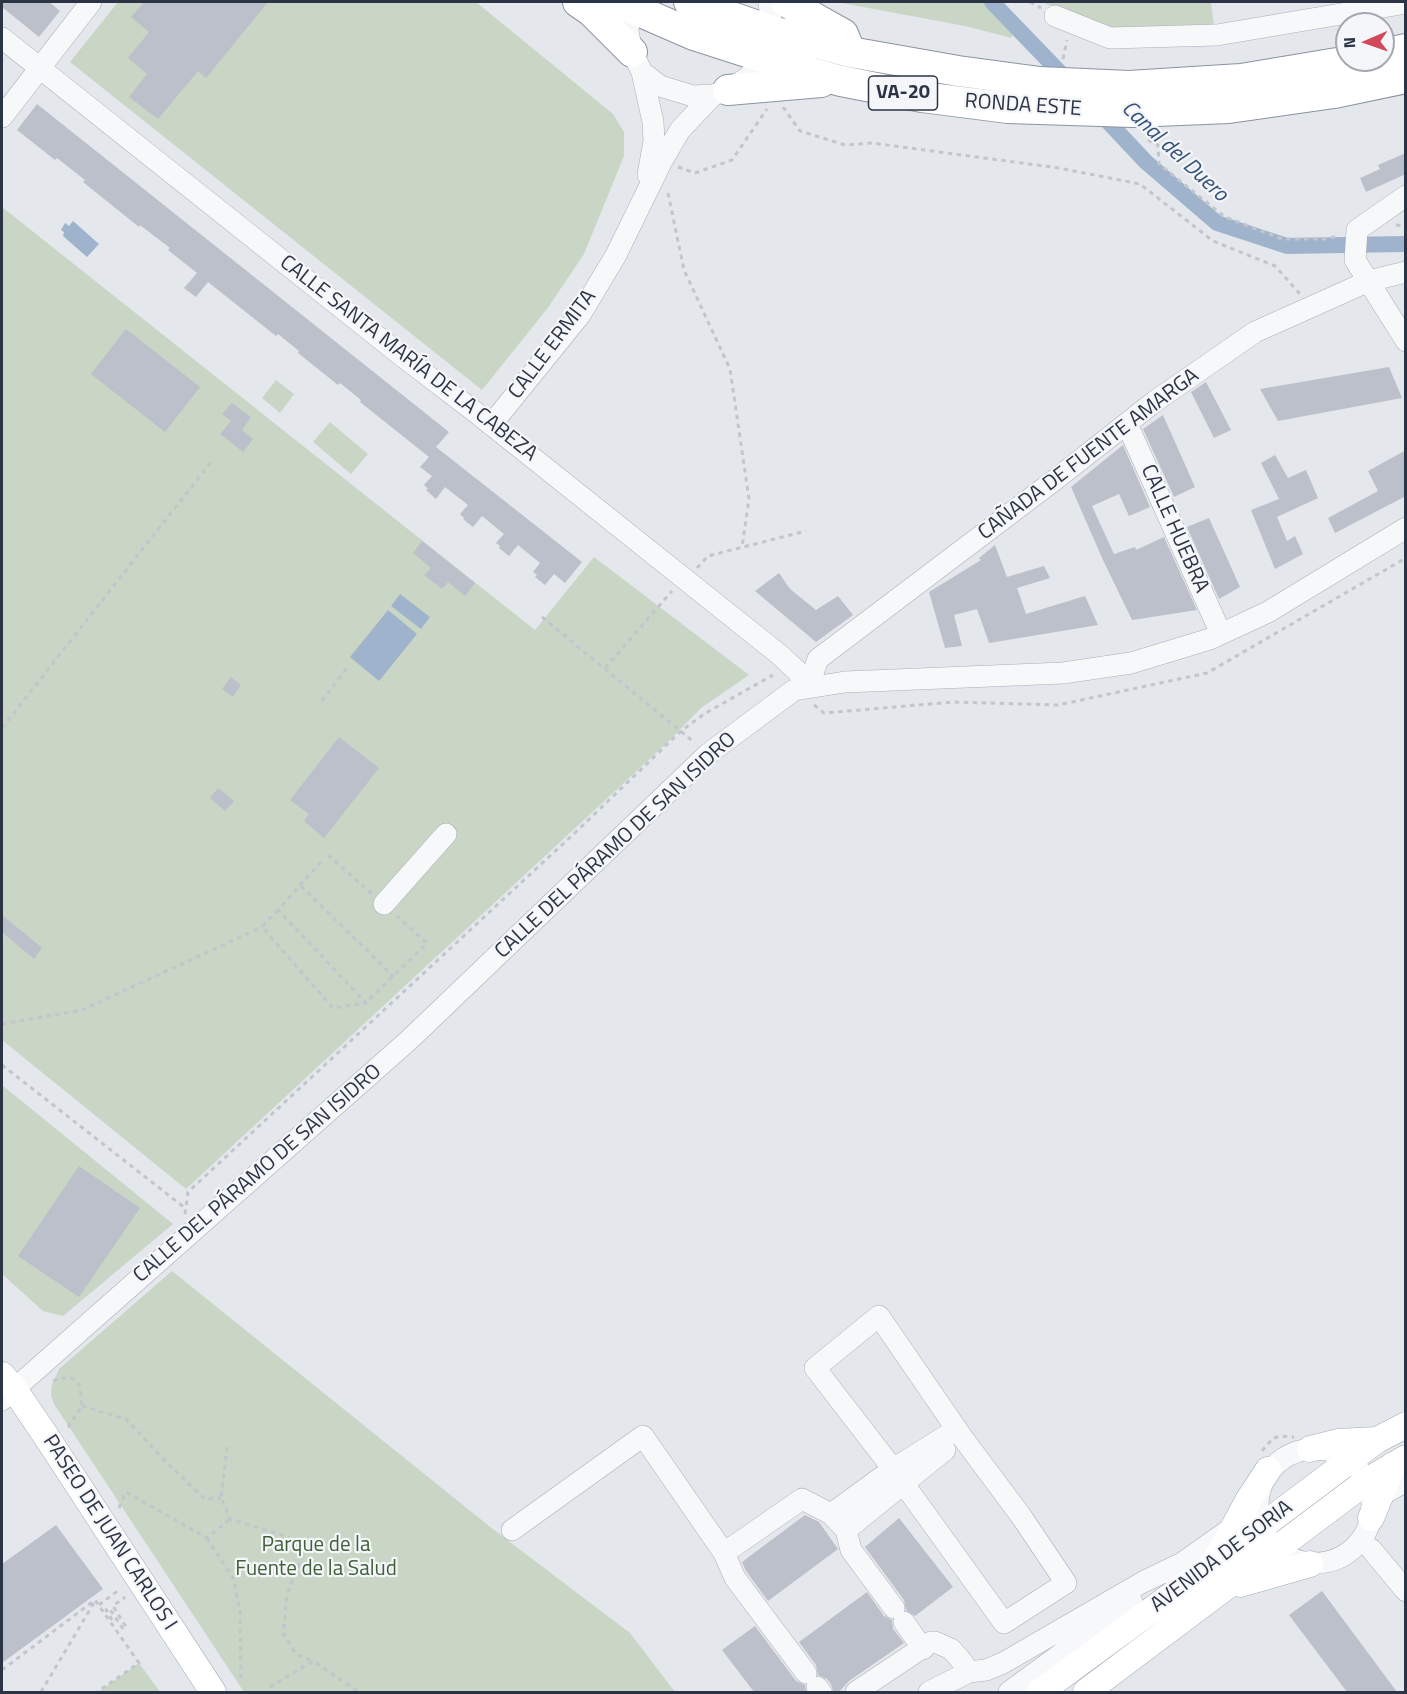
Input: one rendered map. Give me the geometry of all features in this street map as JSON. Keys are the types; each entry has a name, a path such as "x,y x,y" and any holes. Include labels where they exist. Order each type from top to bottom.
{"highway":[{"path":"578,2 591,10 637,62"},
{"name":"RONDA ESTE","path":"689,2 841,81 922,97 1008,108 1043,95"},
{"path":"786,2 843,34 850,51"},
{"name":"RONDA ESTE","path":"626,3 694,35 768,45 850,51 958,71 1043,95 1131,99 1229,108 1334,93 1406,78"},
{"name":"RONDA ESTE","path":"1131,99 1335,63"},
{"path":"721,92 841,81"}],"main road":[{"name":"PASEO DE JUAN CARLOS I","path":"6,1388 213,1692"},
{"name":"AVENIDA DE SORIA","path":"1040,1692 1213,1565 1377,1440 1406,1425"},
{"path":"1310,1449 1338,1442 1377,1440"},
{"name":"AVENIDA DE SORIA","path":"1086,1692 1277,1549 1374,1488 1401,1468"},
{"path":"1213,1565 1268,1470"},
{"path":"1371,1518 1374,1488"},
{"path":"1218,1594 1248,1581 1310,1564"}],"street":[{"path":"2,117 38,67 91,2"},
{"path":"768,45 770,2"},
{"name":"CALLE ERMITA","path":"626,3 628,31 653,122 654,141 643,199"},
{"path":"1055,16 1110,38 1217,35 1406,3"},
{"name":"CALLE SANTA MARÍA DE LA CABEZA","path":"2,38 491,424 780,656 797,671 808,687"},
{"name":"CALLE ERMITA","path":"491,424 580,315 616,255 662,160 680,130 721,92 748,77 768,45"},
{"path":"637,62 660,86 678,93 693,96 721,92"},
{"path":"1406,196 1357,230 1355,260 1406,341"},
{"name":"CAÑADA DE FUENTE AMARGA","path":"808,687 818,658 942,566 1154,402 1255,332 1368,281 1406,272"},
{"name":"CALLE HUEBRA","path":"1127,424 1221,634"},
{"name":"CALLE DEL PÁRAMO DE SAN ISIDRO","path":"6,1388 190,1223 409,1040 708,754 794,690 845,682 1052,674 1097,670 1153,657 1221,634 1268,612 1406,528"},
{"path":"384,904 446,834"},
{"path":"879,1316 1066,1583 1004,1623 898,1476 815,1368 879,1316"},
{"path":"831,1514 898,1476 960,1433"},
{"path":"512,1530 643,1436 724,1553 735,1578 815,1684"},
{"path":"1371,1518 1366,1533 1353,1550 1328,1562 1310,1564 1294,1560 1277,1549 1261,1527 1258,1510 1260,1491 1268,1470 1296,1452 1310,1449 1329,1451 1352,1461 1374,1488"},
{"path":"846,1530 898,1476"},
{"path":"724,1553 802,1499 831,1514 846,1530 851,1550 923,1649"},
{"name":"AVENIDA DE SORIA","path":"1008,1692 1137,1598 1178,1565 1233,1527"},
{"path":"1371,1549 1406,1591"},
{"path":"929,1692 969,1672 986,1670 1003,1663 1114,1598 1178,1565"},
{"path":"856,1692 931,1642 951,1649 969,1672"}],"path":[{"path":"670,165 695,173 732,160 772,103"},
{"path":"783,106 787,115 800,130 846,145 872,143 1059,168 1140,183 1213,241 1275,266 1311,305"},
{"path":"1148,140 1158,146 1159,164 1225,217 1282,239 1327,239 1357,230"},
{"path":"669,185 668,196 684,270 730,369 749,498 742,547"},
{"path":"2,728 211,462"},
{"path":"605,668 684,579 708,556 806,531"},
{"path":"542,617 708,754"},
{"path":"322,701 347,668"},
{"name":"CALLE DEL PÁRAMO DE SAN ISIDRO","path":"190,1223 185,1209 188,1192 580,828 681,731 704,714 773,675"},
{"path":"262,927 333,1008 366,1003 427,943 328,855"},
{"path":"2,1024 82,1010 262,927 321,862"},
{"path":"301,885 394,977"},
{"path":"278,910 366,1003"},
{"path":"2,1065 185,1209 190,1223"},
{"path":"48,1383 61,1378 72,1378 80,1386 82,1406 67,1429"},
{"path":"82,1406 126,1419 205,1499 221,1498"},
{"path":"227,1447 221,1498 230,1519 289,1537 305,1550 287,1594 283,1633 296,1654 313,1661 359,1692"},
{"path":"119,1508 126,1492 207,1538 232,1578 240,1611 241,1682"},
{"path":"207,1538 230,1519"},
{"path":"99,1605 120,1589"},
{"path":"110,1621 112,1620 106,1610 109,1608 123,1629 126,1627 113,1605 125,1597"},
{"path":"95,1600 139,1663 97,1692"},
{"path":"2,1670 95,1600"},
{"path":"41,1692 95,1600"},
{"path":"270,1687 313,1661"}],"green space":[{"path":"118,2 476,2 613,114 624,132 624,156 584,254 547,309 482,390 70,62"},
{"path":"836,2 986,2 1002,17 1012,33 1012,38 965,26"},
{"path":"1042,2 1211,2 1214,27 1108,30"},
{"path":"2,207 535,630 594,557 749,675 701,708 669,741 186,1189 2,1040"},
{"path":"276,380 294,394 280,413 262,398"},
{"path":"330,422 368,454 351,474 313,442"},
{"path":"2,1085 173,1224 63,1316 43,1311 2,1274"},
{"name":"Parque de la Fuente de la Salud","path":"172,1271 494,1530 630,1633 675,1692 244,1692 54,1404 51,1395 52,1384 59,1369"},
{"path":"139,1663 160,1692 98,1692"}],"water":[{"path":"73,221 99,244 87,257 63,236 64,232 61,230 65,223 69,226"},
{"path":"400,594 430,617 421,629 391,606"},
{"path":"388,610 417,634 379,681 350,657"}],"building":[{"path":"2,2 49,2 60,11 39,37 2,7"},
{"path":"144,2 268,2 206,78 198,71 158,119 129,97 147,74 128,58 149,32 131,17"},
{"path":"37,104 449,432 436,447 582,562 565,583 554,574 545,585 535,577 537,575 533,572 540,563 518,545 509,556 499,548 500,546 496,543 504,534 482,516 473,527 460,514 468,505 445,487 436,499 424,485 432,476 420,467 429,457 360,402 361,400 340,383 338,385 298,353 299,351 278,334 276,336 208,282 196,297 184,288 197,273 168,250 170,248 140,225 139,227 83,182 85,180 17,130"},
{"path":"1406,153 1406,174 1366,192 1360,178 1380,169 1378,165"},
{"path":"126,329 200,387 165,432 91,374"},
{"path":"1389,367 1402,398 1278,421 1260,389"},
{"path":"1206,382 1231,430 1214,438 1191,392"},
{"path":"232,403 251,417 242,430 253,439 243,452 220,434 231,421 222,414"},
{"path":"1163,415 1195,487 1174,497 1143,429"},
{"path":"1123,445 1150,507 1129,516 1119,494 1092,506 1114,554 1135,547 1136,550 1164,537 1197,610 1132,620 1103,560 1071,487"},
{"path":"1406,450 1406,496 1335,533 1328,518 1378,491 1368,471"},
{"path":"1275,455 1288,478 1306,470 1318,498 1277,517 1287,541 1295,536 1303,554 1275,569 1251,510 1279,499 1261,463"},
{"path":"1209,518 1240,587 1219,599 1187,527"},
{"path":"422,541 475,583 465,596 448,582 442,589 424,575 431,568 413,553"},
{"path":"995,545 1007,577 1044,566 1050,578 1017,588 1026,614 1085,596 1098,625 989,643 977,609 954,615 962,646 945,648 929,592 981,560 979,558"},
{"path":"779,573 790,589 816,610 838,596 853,615 816,642 755,591"},
{"path":"231,677 241,685 233,697 222,689"},
{"path":"339,737 379,768 324,838 304,821 309,814 290,800"},
{"path":"218,788 234,801 225,811 210,798"},
{"path":"2,915 42,948 34,959 2,932"},
{"path":"79,1166 140,1208 79,1297 18,1256"},
{"path":"805,1515 819,1522 838,1549 768,1601 742,1562"},
{"path":"899,1518 953,1587 915,1616 906,1610 904,1600 865,1547"},
{"path":"56,1525 103,1589 2,1663 2,1564"},
{"path":"1322,1591 1397,1692 1347,1692 1289,1615"},
{"path":"867,1592 884,1616 892,1620 893,1629 904,1643 849,1681 839,1692 833,1692 827,1679 818,1675 816,1665 799,1642"},
{"path":"755,1626 796,1681 805,1685 806,1692 754,1692 722,1650"}],"waterway":[{"name":"Canal del Duero","path":"992,2 1071,84"},
{"name":"Canal del Duero","path":"1098,111 1146,162 1217,223 1287,246 1406,244"}]}
